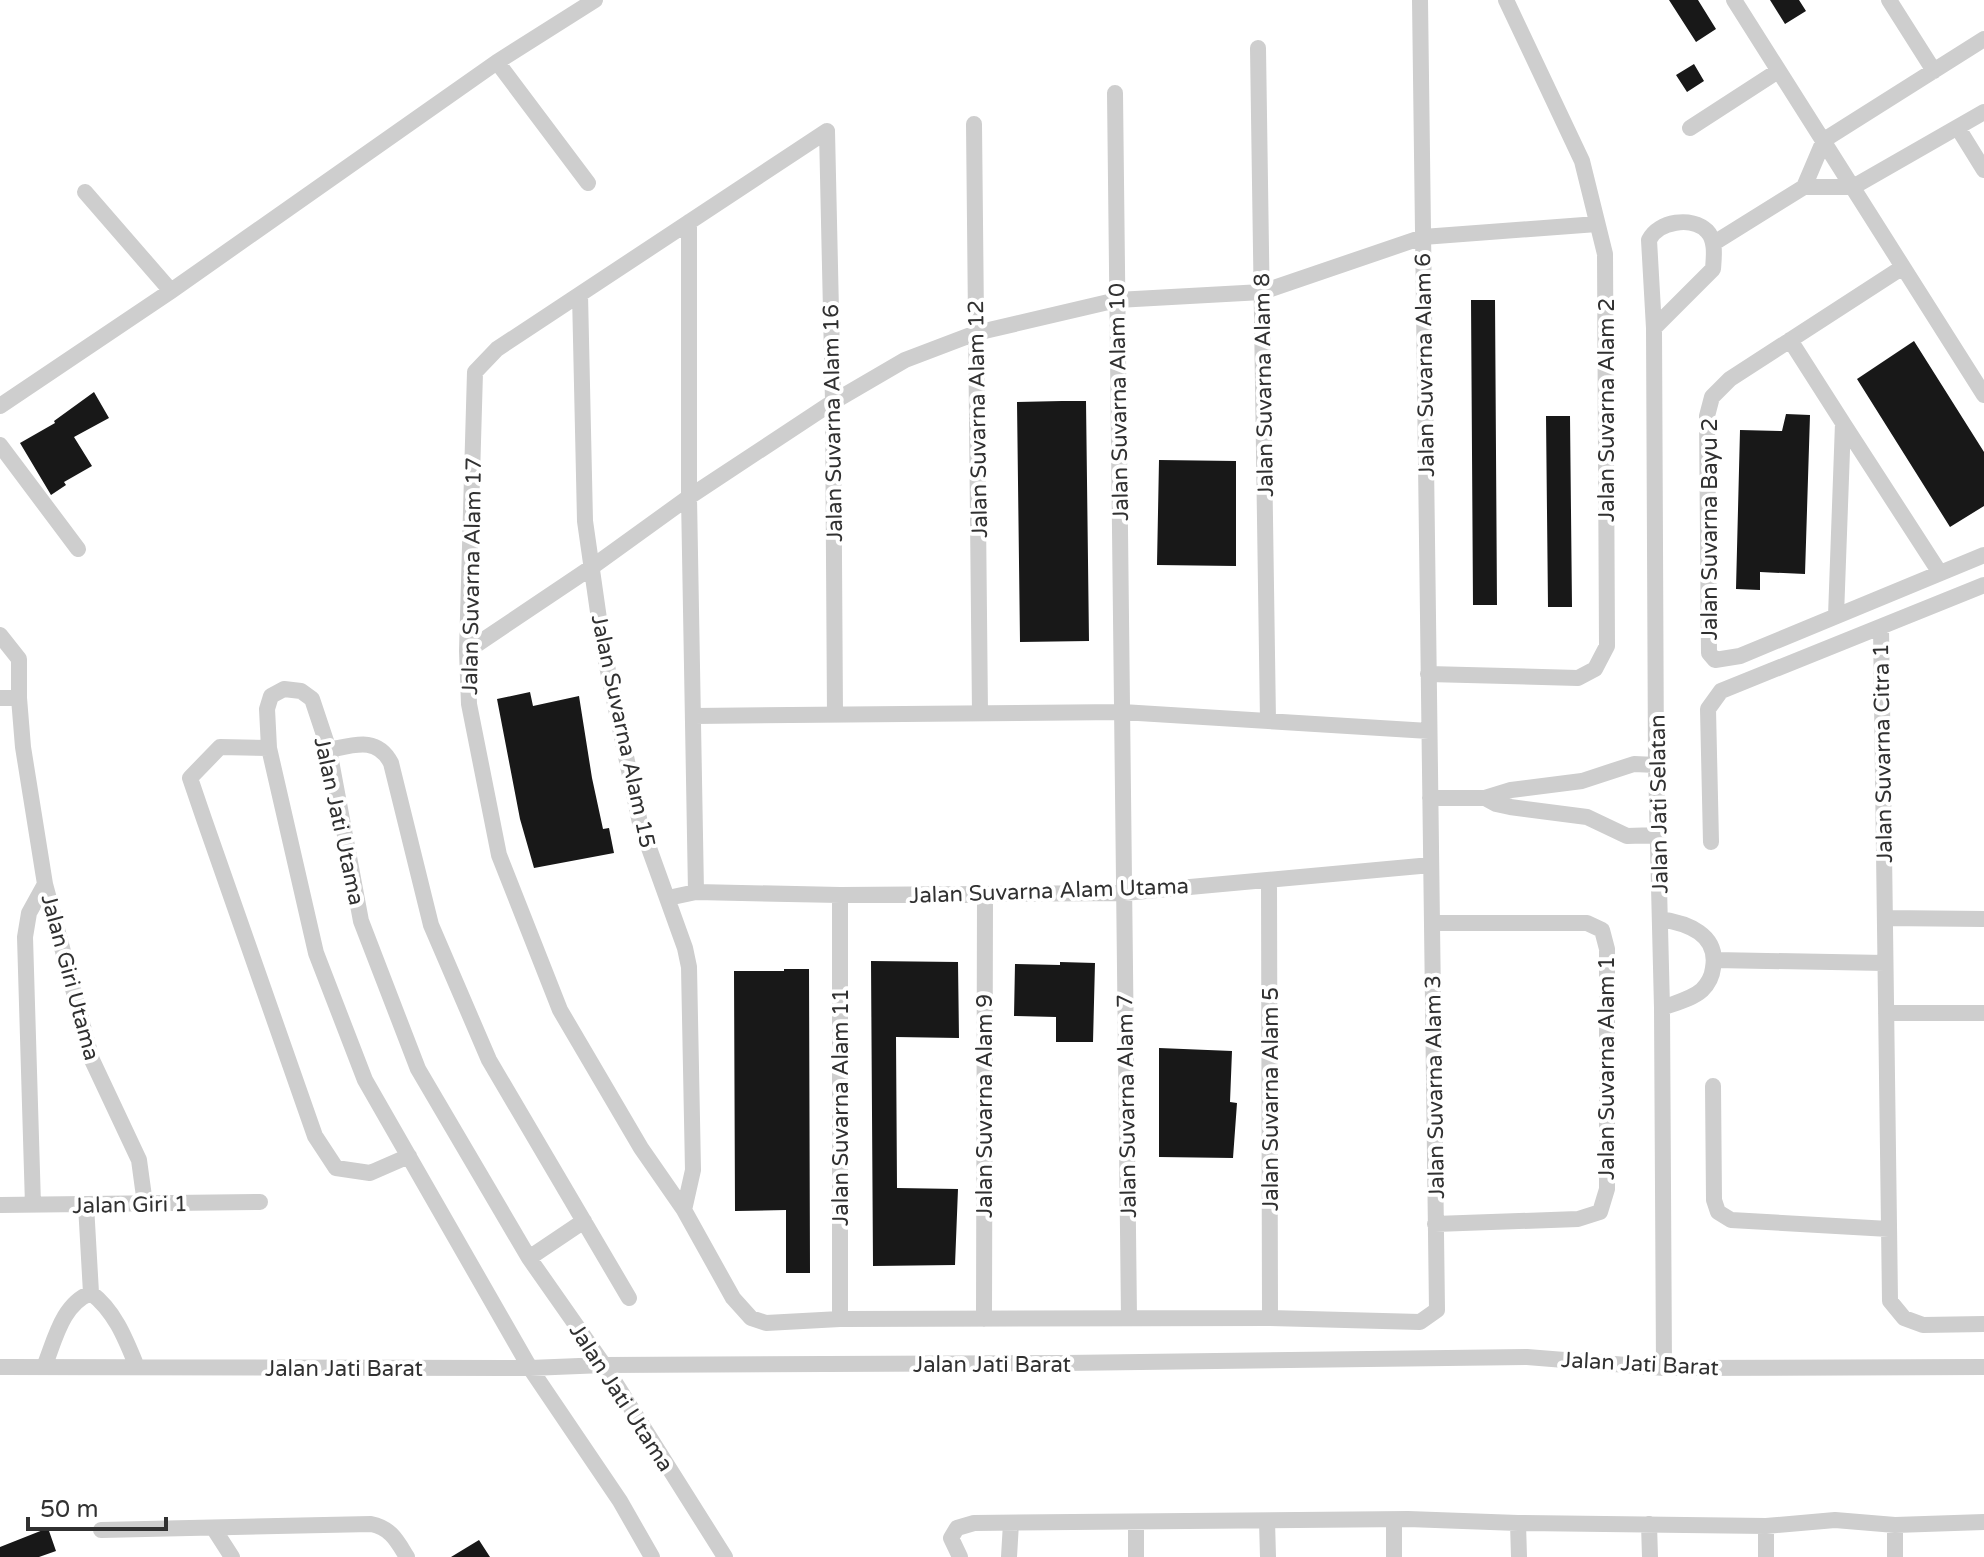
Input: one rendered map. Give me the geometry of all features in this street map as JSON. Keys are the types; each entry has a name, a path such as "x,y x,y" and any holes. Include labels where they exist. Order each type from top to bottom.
{"street":[{"path":"0,406 171,291 497,62 595,0"},
{"name":"Jalan Suvarna Alam 6","path":"1420,0 1430,798"},
{"name":"Jalan Suvarna Alam 2","path":"1428,674 1578,678 1595,669 1607,646 1605,254 1582,161 1506,0"},
{"path":"1734,0 1984,395"},
{"path":"1889,0 1934,71"},
{"path":"1804,187 1824,140 1984,39"},
{"name":"Jalan Suvarna Alam 8","path":"1258,48 1268,721"},
{"path":"497,62 588,183"},
{"path":"1690,128 1778,71"},
{"name":"Jalan Suvarna Alam 10","path":"1115,93 1124,893"},
{"path":"1654,328 1713,269 1714,243 1804,187 1853,187 1984,112"},
{"name":"Jalan Suvarna Alam 12","path":"974,124 980,713"},
{"path":"1958,128 1984,170"},
{"name":"Jalan Suvarna Alam 16","path":"689,222 827,131 835,715"},
{"path":"85,192 171,291"},
{"path":"580,294 689,222"},
{"path":"689,222 689,497 696,892"},
{"path":"467,651 689,497 833,402 905,360 976,333 1117,300 1262,292 1423,237 1597,224"},
{"name":"Jalan Jati Selatan","path":"1664,1368 1654,328 1649,240 1653,232 1667,224 1698,224 1709,232 1714,243"},
{"name":"Jalan Suvarna Bayu 2","path":"1836,616 1740,656 1715,660 1709,653 1707,416 1712,397 1730,379 1903,267"},
{"name":"Jalan Suvarna Alam 17","path":"580,294 497,349 475,372 467,651 469,704 499,855 560,1010 641,1148 684,1210 733,1298 751,1318 766,1323 840,1319"},
{"name":"Jalan Suvarna Alam 15","path":"580,294 585,521 603,647 640,823 689,967 693,1170 684,1210"},
{"path":"1790,340 1940,573"},
{"path":"1843,423 1836,616 1984,555"},
{"path":"0,445 78,549"},
{"path":"1881,627 1984,585"},
{"name":"Jalan Suvarna Citra 1","path":"1711,842 1708,709 1715,695 1881,627 1890,1301 1904,1318 1923,1325 1984,1324"},
{"name":"Jalan Giri Utama","path":"0,635 19,659 23,747 45,884 92,1060 139,1160 145,1204"},
{"name":"Jalan Jati Utama","path":"652,1557 620,1501 530,1368 365,1080 316,953 269,748 267,709 271,696 284,689 301,691 312,699 329,750 361,921 418,1069 529,1258 604,1365 725,1557"},
{"path":"0,698 19,698"},
{"path":"694,716 1122,712 1429,731"},
{"path":"329,750 365,743 377,746 386,753 431,925 489,1060 629,1298"},
{"path":"269,748 220,747 190,778 315,1136 336,1168 370,1173 409,1156"},
{"path":"1430,798 1485,798 1511,790 1582,781 1634,764 1656,765"},
{"name":"Jalan Suvarna Alam 3","path":"1270,1318 1420,1322 1437,1310 1430,798"},
{"path":"1485,798 1510,807 1587,817 1627,836 1658,835"},
{"name":"Jalan Suvarna Alam Utama","path":"668,898 696,892 840,895 1124,893 1431,865"},
{"name":"Jalan Suvarna Alam 5","path":"1269,880 1270,1318"},
{"name":"Jalan Giri Utama","path":"33,1205 25,937 29,913 45,884"},
{"name":"Jalan Suvarna Alam 7","path":"1124,893 1129,1318"},
{"name":"Jalan Suvarna Alam 9","path":"984,1319 985,894"},
{"name":"Jalan Suvarna Alam 11","path":"840,895 840,1319"},
{"path":"1885,918 1984,919"},
{"path":"1660,919 1685,923 1700,932 1712,945 1715,960 1711,978 1704,988 1662,1008"},
{"name":"Jalan Suvarna Alam 1","path":"1432,923 1587,923 1602,930 1607,949 1607,1189 1600,1212 1578,1219 1435,1224"},
{"path":"1715,960 1885,963"},
{"path":"1886,1013 1984,1013"},
{"path":"1713,1086 1714,1200 1718,1212 1731,1220 1889,1229"},
{"name":"Jalan Giri 1","path":"0,1205 260,1202"},
{"path":"86,1205 91,1293"},
{"path":"529,1258 584,1221"},
{"path":"91,1293 101,1300 126,1338 137,1367"},
{"path":"44,1367 71,1305 79,1297 91,1293"},
{"path":"840,1319 1270,1318"},
{"name":"Jalan Jati Barat","path":"0,1367 530,1368 1527,1357 1664,1368 1984,1367"},
{"path":"960,1557 951,1538 957,1528 974,1523 1394,1521 1766,1526 1835,1520 1895,1525 1984,1522"},
{"path":"1267,1521 1268,1557"},
{"path":"1394,1521 1394,1557"},
{"path":"1009,1557 1011,1523"},
{"path":"1136,1523 1136,1557"},
{"path":"1518,1523 1519,1557"},
{"path":"101,1530 371,1524 392,1533 407,1557"},
{"path":"1649,1524 1650,1557"},
{"path":"1895,1525 1895,1557"},
{"path":"1766,1526 1766,1557"},
{"path":"214,1529 232,1557"}],"building":[{"path":"1669,0 1698,0 1716,29 1696,42"},
{"path":"1770,0 1799,0 1806,11 1785,24"},
{"path":"1694,64 1704,81 1687,92 1676,75"},
{"path":"1471,300 1495,300 1497,605 1473,605"},
{"path":"1914,341 1984,452 1984,506 1950,527 1857,379"},
{"path":"94,392 109,418 74,437 92,466 64,482 66,485 51,495 20,443 55,423"},
{"path":"1086,401 1089,641 1020,642 1017,402"},
{"path":"1786,414 1810,415 1805,574 1760,572 1760,590 1736,589 1740,430 1782,431"},
{"path":"1546,416 1570,416 1572,607 1548,607"},
{"path":"1159,460 1236,461 1236,566 1157,565"},
{"path":"530,692 533,706 579,696 603,829 609,828 614,853 534,868 520,819 497,699"},
{"path":"871,961 958,962 959,1038 896,1037 897,1188 958,1189 955,1265 873,1266"},
{"path":"1060,962 1095,963 1093,1042 1056,1042 1056,1017 1014,1016 1015,964 1060,965"},
{"path":"809,969 810,1273 786,1273 786,1210 735,1211 734,971"},
{"path":"1159,1048 1232,1051 1230,1102 1237,1103 1233,1158 1159,1157"},
{"path":"48,1528 56,1551 39,1557 0,1557 0,1547"},
{"path":"479,1540 490,1557 451,1557"}]}
